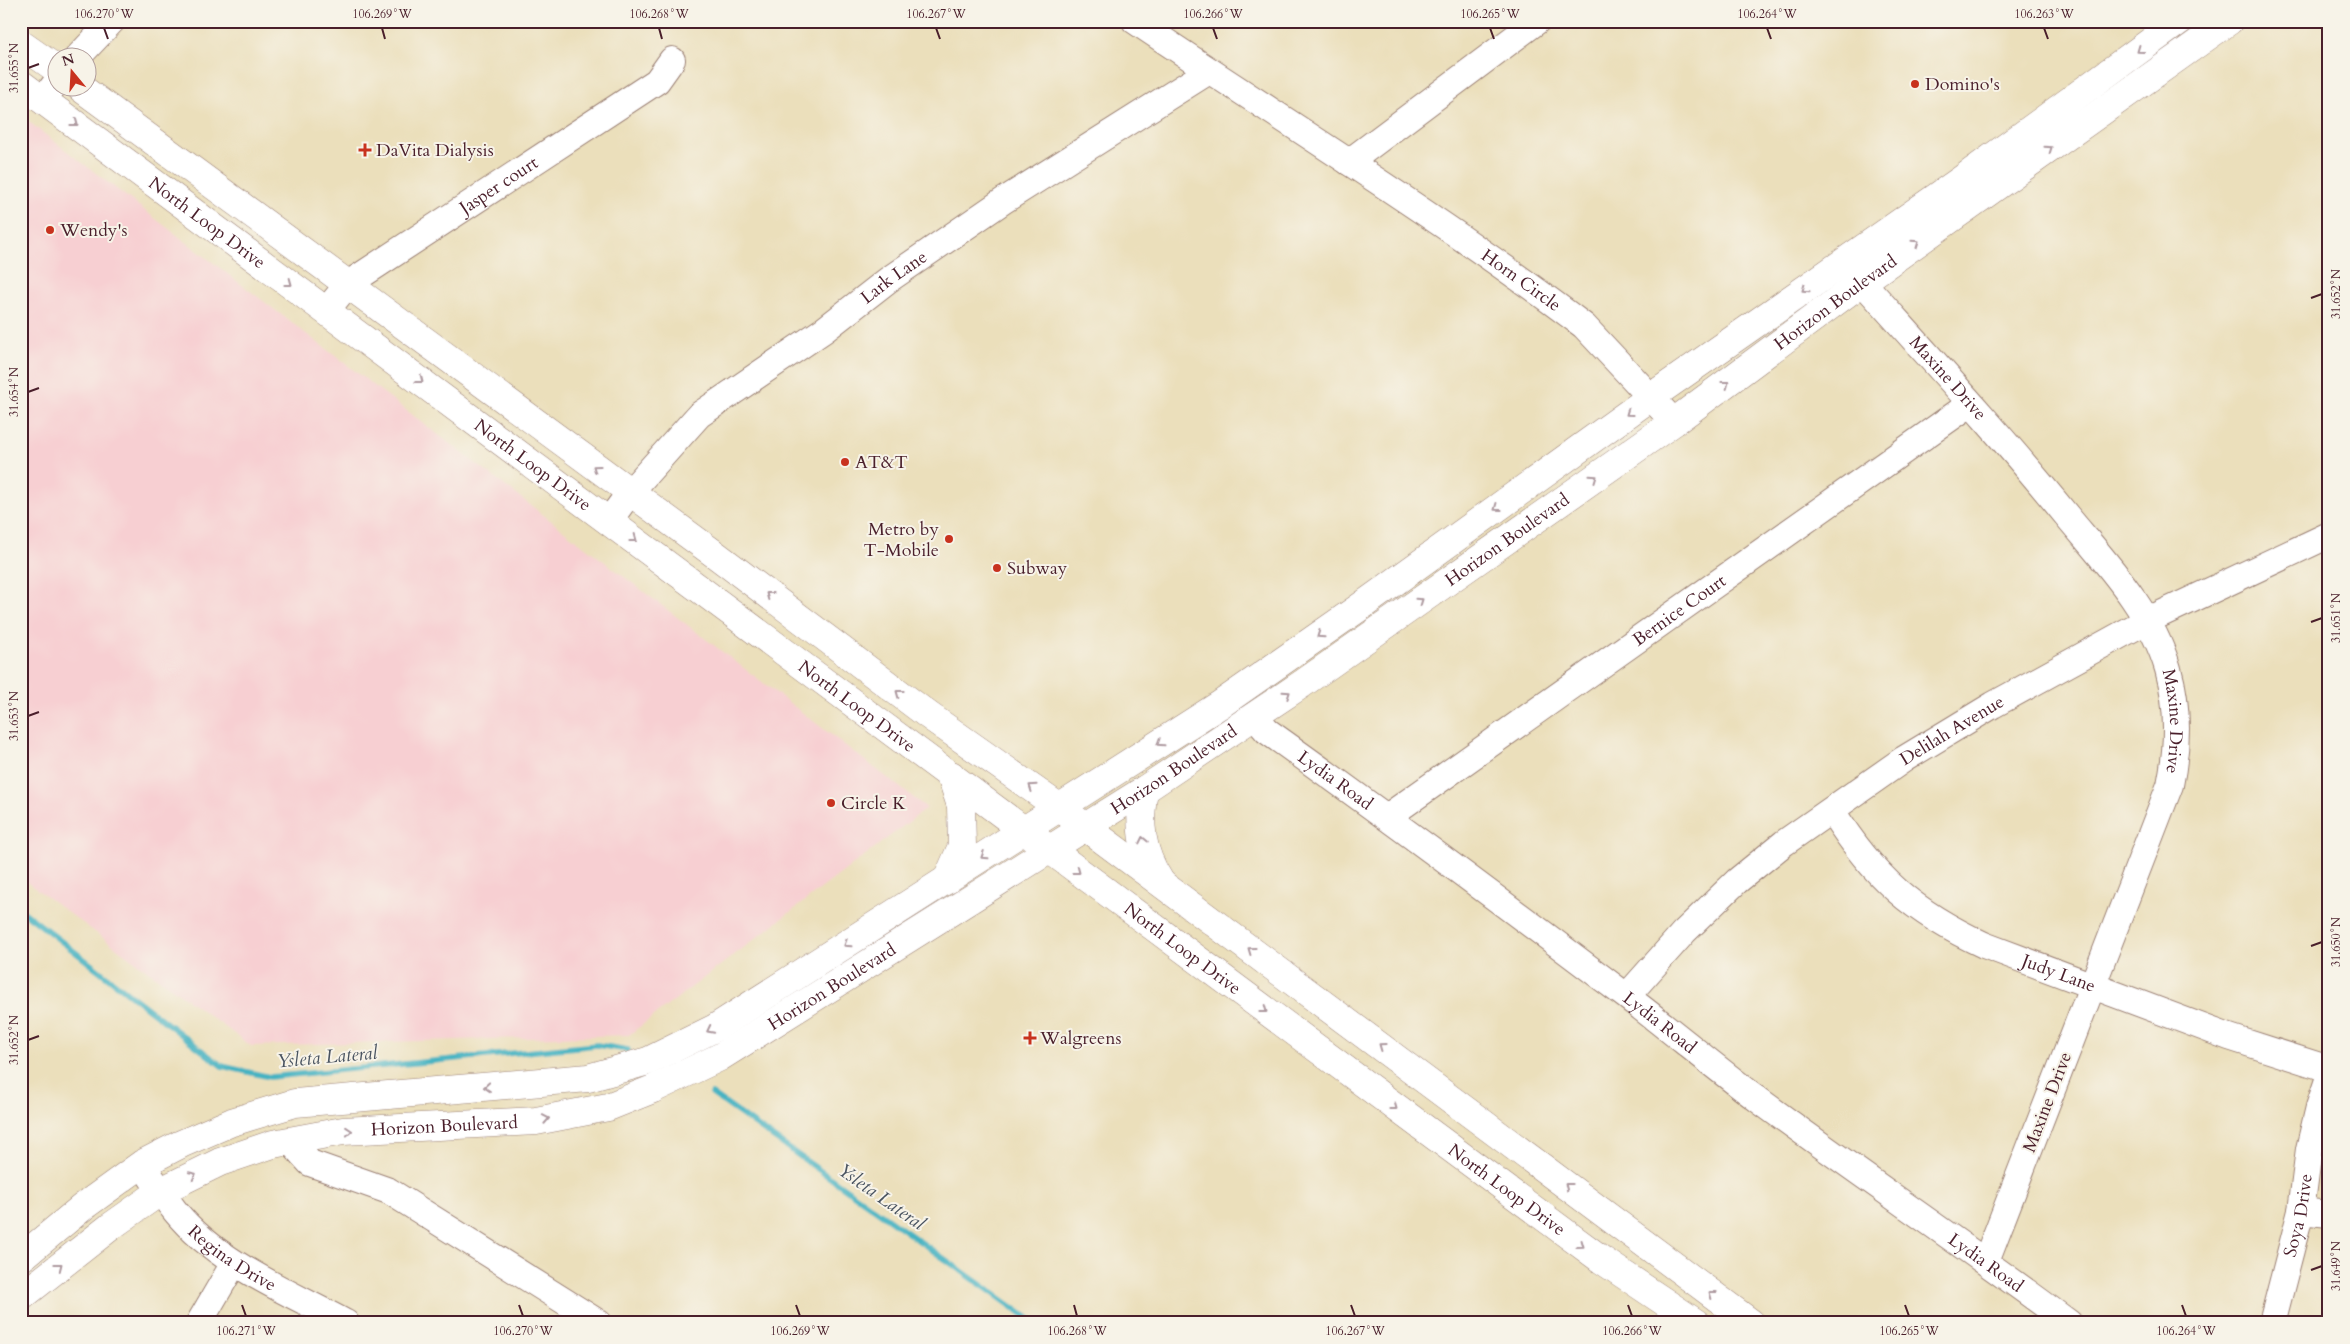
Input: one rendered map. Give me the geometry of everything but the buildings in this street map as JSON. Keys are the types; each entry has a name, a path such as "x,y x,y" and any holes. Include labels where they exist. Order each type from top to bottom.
{"main road":[{"name":"Horizon Boulevard","path":"21,1297 110,1227 161,1190 220,1162 273,1144 343,1131 536,1121 608,1107 653,1089 720,1057 1144,790 1254,716 1674,422 1854,272 2179,21"},
{"name":"Horizon Boulevard","path":"21,1258 84,1206 142,1164 181,1144 232,1122 295,1103 588,1078 648,1061 722,1024 1221,704 1360,607 1651,397 1854,272 2229,21"},
{"path":"21,44 48,63"},
{"name":"North Loop Drive","path":"21,84 48,90"},
{"name":"North Loop Drive","path":"60,98 326,311 496,440 609,521 1025,830 1049,850 1595,1254 1696,1323"},
{"name":"North Loop Drive","path":"95,98 630,492 928,715 1085,826 1752,1323"},
{"path":"1540,516 1545,504 1574,469 1575,452"},
{"path":"947,880 962,846 961,806 951,775"},
{"path":"1144,790 1140,812 1141,830 1146,854 1162,884"}],"street":[{"path":"87,48 112,21"},
{"name":"Horn Circle","path":"1135,21 1510,271 1584,326 1674,422"},
{"path":"1349,162 1537,21"},
{"name":"Jasper court","path":"326,311 348,284 657,81 672,60"},
{"name":"Lark Lane","path":"609,521 630,492 699,416 824,330 888,280 1003,201 1210,71"},
{"name":"Maxine Drive","path":"1854,272 2023,462 2127,589 2146,621 2167,668 2175,703 2177,729 2175,760 2170,785 1986,1261"},
{"name":"Bernice Court","path":"1387,817 1970,404"},
{"name":"Delilah Avenue","path":"1626,996 1684,932 1737,881 1784,843 1904,759 1993,704 2146,621 2329,535"},
{"name":"Lydia Road","path":"1254,716 1266,731 1387,817 1626,996 1764,1104 1847,1165 1986,1261 2069,1323"},
{"name":"Judy Lane","path":"1832,811 1851,842 1874,870 1900,895 1925,914 1951,930 1984,945 2229,1038 2329,1069"},
{"name":"Soya Drive","path":"2272,1323 2301,1211 2309,1149 2318,1107 2329,1077"},
{"path":"290,1141 310,1163 389,1191 599,1323"},
{"name":"Regina Drive","path":"142,1164 175,1211 200,1236 234,1263 346,1323"},
{"path":"2301,1211 2329,1214"},
{"path":"199,1323 234,1263"}],"shaded area":[{"path":"21,116 927,808 629,1035 251,1046 21,878"}],"waterway":[{"name":"Ysleta Lateral","path":"21,910 222,1066 270,1077 597,1045 628,1050"},
{"name":"Ysleta Lateral","path":"712,1094 1035,1323"}],"place":[{"name":"Domino's","path":"1915,84"},
{"name":"DaVita Dialysis","path":"365,150"},
{"name":"Wendy's","path":"50,230"},
{"name":"AT&T","path":"845,462"},
{"name":"Metro by T-Mobile","path":"949,539"},
{"name":"Subway","path":"997,568"},
{"name":"Circle K","path":"831,803"},
{"name":"Walgreens","path":"1030,1038"}]}
